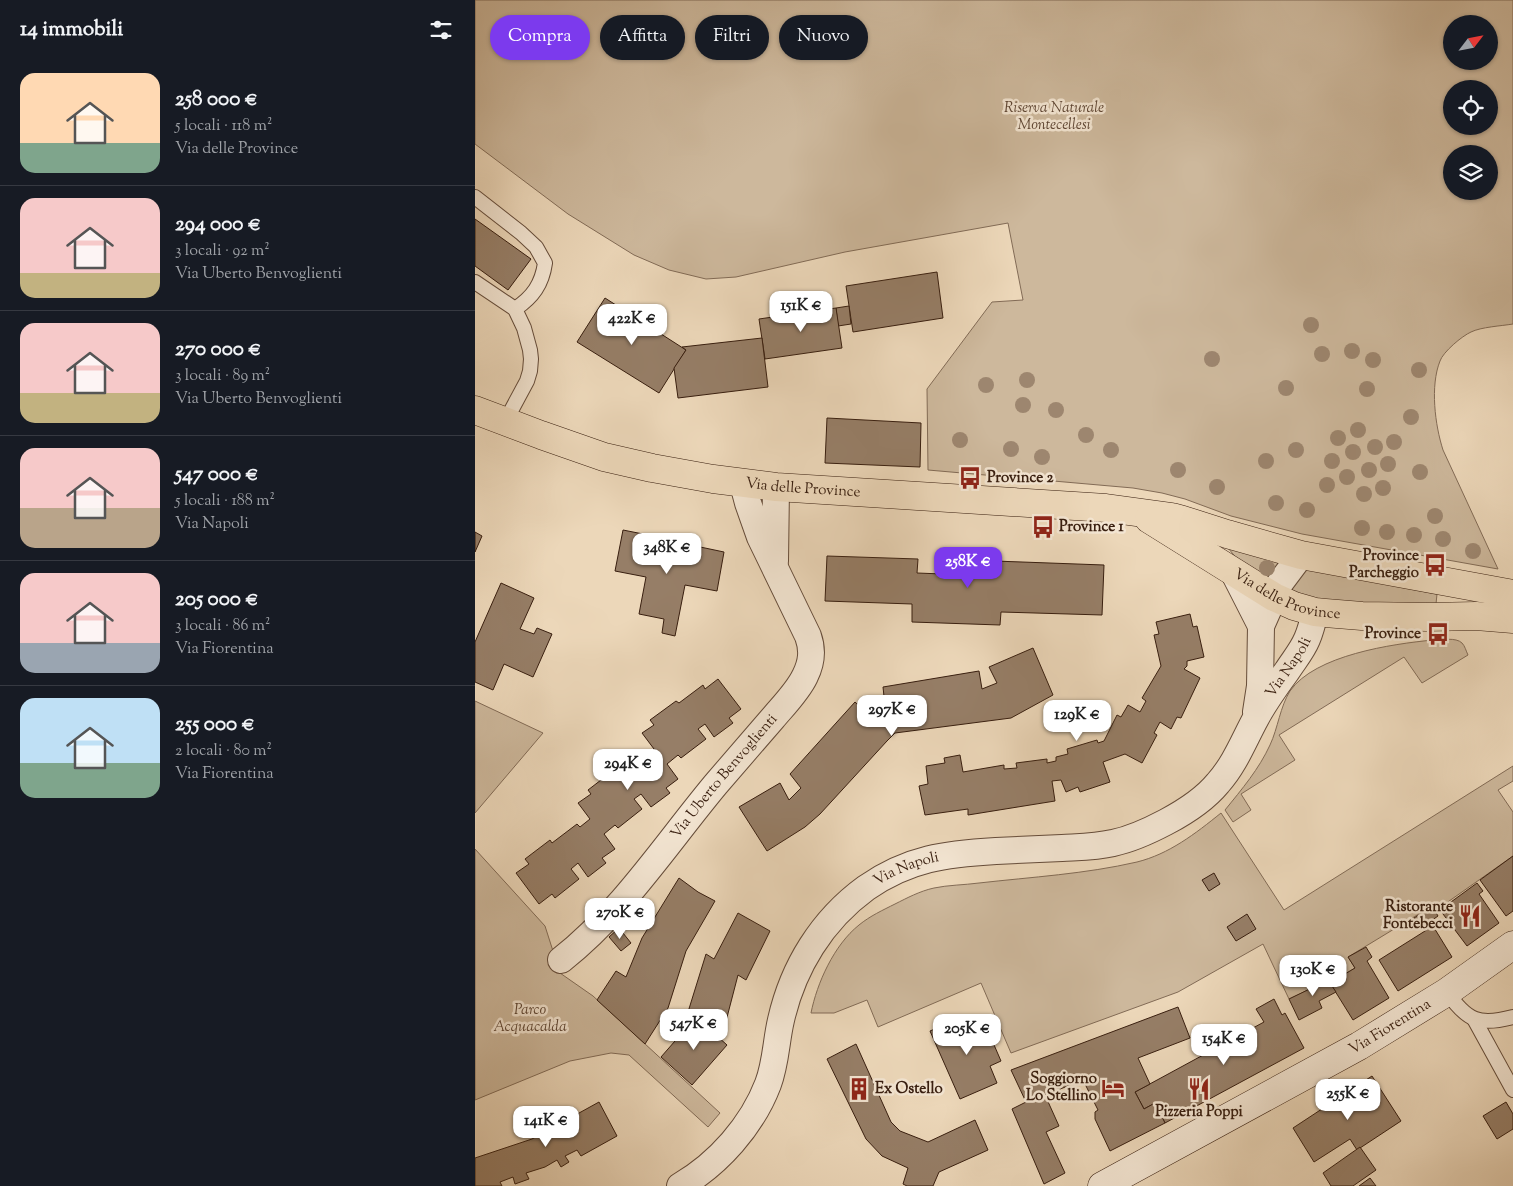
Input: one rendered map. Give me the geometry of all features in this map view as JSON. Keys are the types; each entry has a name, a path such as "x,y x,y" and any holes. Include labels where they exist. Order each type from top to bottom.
{"main road":[{"name":"Via delle Province","path":"475,410 604,456 652,468 743,484 776,487 1106,508 1183,520 1301,555 1513,594"},
{"name":"Via delle Province","path":"1140,513 1274,597 1294,606 1315,612 1362,616 1434,618 1476,616 1513,619"},
{"name":"Via Fiorentina","path":"1102,1186 1359,1046 1447,992 1513,945"}],"street":[{"name":"Via Uberto Benvoglienti","path":"561,960 592,934 619,905 712,789 792,695 805,677 810,664 811,644 805,628 759,537 743,484"},
{"name":"Via Uberto Benvoglienti","path":"775,567 776,487"},
{"name":"Via Napoli","path":"1255,720 1260,680 1261,626 1286,574 1301,555"},
{"name":"Via Napoli","path":"1234,573 1261,626"},
{"name":"Via Napoli","path":"679,1186 699,1173 718,1157 751,1117 771,1076 781,1021 794,978 814,941 835,916 854,898 872,884 903,867 930,858 962,853 1100,846 1134,838 1186,811 1209,794 1230,767 1266,700 1302,649 1311,628 1315,612"}],"lane":[{"path":"475,197 521,233 535,247 545,263 544,275 536,290 527,301 515,309"},
{"path":"475,282 515,309 528,340 531,360 530,371 527,381 505,422"},
{"path":"1447,992 1460,1008 1474,1019 1483,1022 1513,1017"},
{"path":"1474,1019 1513,1090"}],"green space":[{"name":"Riserva Naturale Montecellesi","path":"475,0 1513,0 1513,324 1475,330 1453,345 1440,361 1434,394 1436,417 1443,450 1498,569 1302,534 1231,516 1185,499 1162,493 1133,488 928,470 927,389 992,302 1023,300 1008,223 845,252 736,277 706,279 669,270 634,255 568,214 475,144"},
{"path":"1228,548 1283,560 1270,585 1243,566"},
{"path":"1306,569 1437,594 1436,604 1324,602 1291,590"},
{"path":"1452,639 1459,641 1464,646 1468,655 1422,683 1404,657 1279,735 1295,760 1241,794 1251,810 1233,822 1225,810 1250,779 1266,754 1287,697 1290,691 1302,679 1317,668 1355,654 1376,648"},
{"path":"475,701 543,733 475,813"},
{"path":"1513,766 1513,781 1498,790 1513,812 1513,856 1435,911 1432,906 1348,957 1355,968 1336,979 1332,972 1316,980 1318,985 1289,999 1263,944 1178,992 1011,1053 981,983 878,1027 867,1000 834,1013 811,1013 822,977 834,954 850,933 872,916 924,891 945,886 1039,877 1137,862 1171,849 1221,813 1284,910"},
{"name":"Parco Acquacalda","path":"475,849 545,926 560,973 593,996 720,1113 708,1127 629,1055 611,1053 570,1061 475,1100"}],"building":[{"path":"475,219 531,259 508,290 475,266"},
{"path":"937,272 943,318 853,332 846,286"},
{"path":"605,298 686,350 659,393 577,342"},
{"path":"849,306 851,324 838,326 836,308"},
{"path":"836,308 842,348 765,359 759,319"},
{"path":"762,338 768,387 678,398 674,368 686,350 682,347"},
{"path":"827,418 921,423 920,467 825,463"},
{"path":"623,530 663,538 658,557 682,562 686,544 724,552 717,591 685,585 675,636 662,633 664,619 639,614 646,577 615,571"},
{"path":"475,532 482,536 475,552"},
{"path":"827,556 918,559 917,573 994,576 994,561 1104,565 1102,615 1001,612 1000,625 912,622 912,604 825,601"},
{"path":"501,583 534,598 520,629 534,634 537,628 552,634 533,677 504,664 493,690 475,682 475,642"},
{"path":"1190,614 1193,627 1197,626 1204,657 1187,661 1187,666 1184,669 1200,678 1181,718 1177,717 1171,729 1160,722 1154,733 1157,735 1142,763 1125,754 1103,762 1110,782 1080,792 1078,787 1066,792 1061,780 1052,781 1055,801 968,815 968,809 925,815 919,786 928,784 926,766 945,763 944,758 960,755 963,772 1004,765 1004,769 1017,768 1016,763 1047,759 1047,763 1056,761 1056,757 1068,754 1067,749 1097,740 1098,743 1104,741 1117,715 1121,717 1128,705 1140,712 1146,701 1142,698 1161,666 1154,635 1159,634 1156,622"},
{"path":"1033,648 1053,695 1011,718 895,733 820,814 805,827 767,851 739,807 780,783 789,800 801,788 790,774 855,702 869,715 885,706 883,687 979,671 982,689 997,683 989,667"},
{"path":"718,679 741,709 729,718 733,723 714,737 705,724 698,729 706,739 681,758 678,755 667,764 678,779 666,788 670,793 651,807 641,794 634,799 642,809 618,828 615,825 604,834 615,849 602,858 606,863 588,877 578,863 571,869 579,879 555,898 552,894 539,904 516,873 529,864 525,859 550,840 552,843 577,824 580,827 590,819 578,803 591,794 588,790 614,770 616,773 641,754 643,757 654,749 642,733 654,725 650,720 676,701 679,703 703,685 705,689"},
{"path":"1513,856 1513,911 1506,916 1480,880"},
{"path":"1214,873 1220,884 1209,891 1202,880"},
{"path":"679,878 698,892 715,901 686,951 668,1008 645,1044 597,1000 616,971 626,977 642,938"},
{"name":"Ristorante Fontebecci","path":"1477,883 1483,891 1479,894 1499,923 1467,946 1440,910"},
{"path":"1432,906 1438,916 1421,928 1414,918"},
{"path":"738,913 770,931 746,980 738,975 725,1025 688,1012 706,954 714,959"},
{"path":"1247,914 1256,929 1236,941 1227,927"},
{"path":"1433,926 1452,957 1398,991 1379,960"},
{"path":"619,928 631,943 621,951 609,937"},
{"path":"1366,947 1372,957 1367,961 1389,998 1353,1020 1330,983 1355,968 1348,957"},
{"path":"1332,971 1336,979 1330,983 1336,992 1319,1001 1322,1008 1299,1020 1289,999 1318,985 1316,980"},
{"path":"1274,999 1282,1015 1285,1013 1304,1048 1165,1123 1155,1103 1144,1109 1135,1092 1264,1022 1256,1009"},
{"path":"1178,1007 1190,1038 1138,1058 1150,1084 1135,1092 1144,1109 1155,1103 1165,1123 1110,1151 1095,1119 1095,1112 1098,1110 1083,1080 1045,1095 1059,1126 1046,1132 1065,1173 1044,1184 1012,1109 1026,1102 1011,1070"},
{"path":"967,1015 976,1036 988,1031 1001,1061 990,1066 997,1083 960,1099 930,1031"},
{"path":"696,1017 727,1045 692,1085 661,1057"},
{"name":"Ex Ostello","path":"856,1044 891,1122 900,1131 928,1142 975,1120 988,1150 939,1172 933,1186 907,1186 903,1184 908,1168 882,1156 866,1139 827,1059"},
{"path":"1372,1076 1401,1121 1357,1150 1350,1139 1314,1162 1293,1128"},
{"path":"599,1102 617,1136 581,1156 577,1150 565,1156 569,1162 561,1167 557,1160 545,1167 526,1173 529,1179 515,1184 513,1177 500,1182 502,1186 475,1186 475,1158 532,1139"},
{"path":"1506,1102 1513,1114 1513,1129 1497,1139 1483,1116"},
{"path":"1360,1147 1376,1170 1353,1186 1331,1186 1323,1173"},
{"path":"1370,1178 1376,1186 1359,1186"}],"place":[{"name":"Province 2","path":"970,478"},
{"name":"Province 1","path":"1043,527"},
{"name":"Province Parcheggio","path":"1435,565"},
{"name":"Province","path":"1438,634"},
{"name":"Ristorante Fontebecci","path":"1470,916"},
{"name":"Soggiorno Lo Stellino","path":"1113,1088"},
{"name":"Ex Ostello","path":"859,1089"},
{"name":"Pizzeria Poppi","path":"1199,1089"}]}
